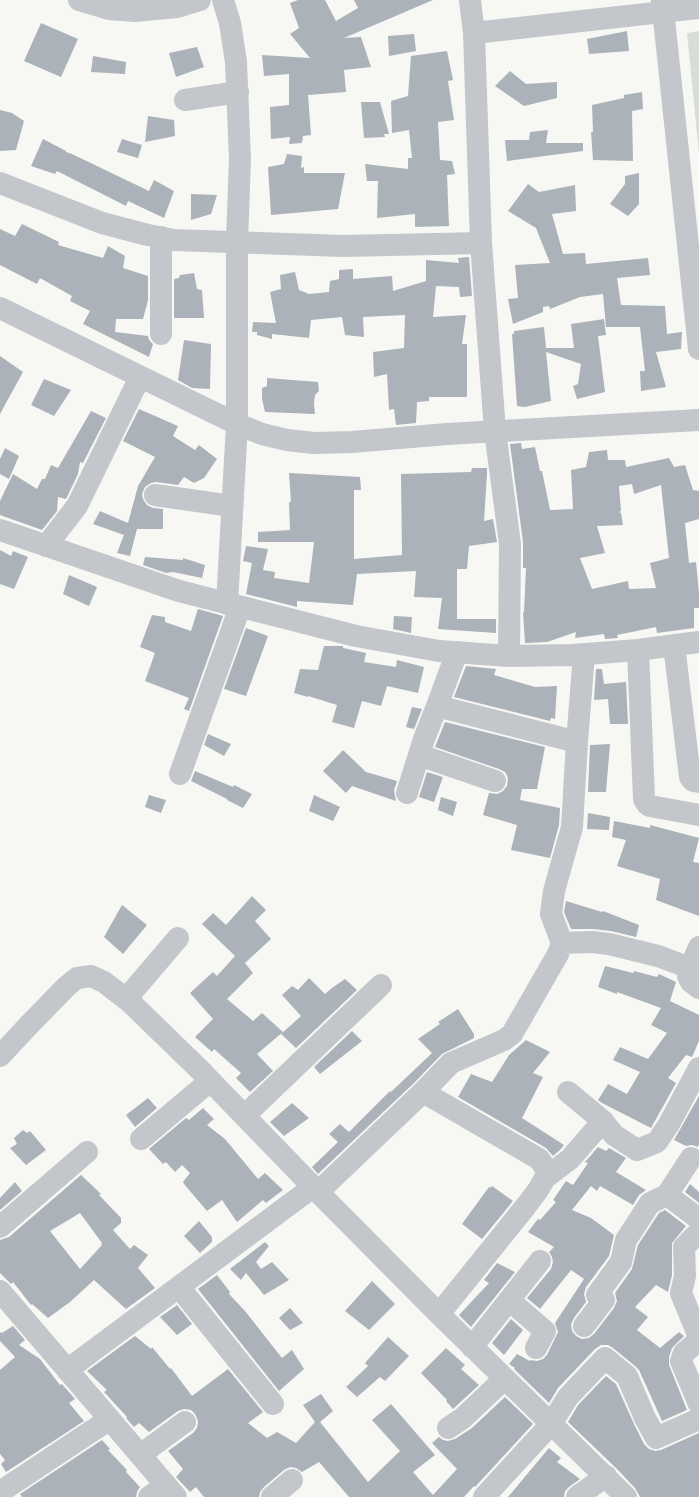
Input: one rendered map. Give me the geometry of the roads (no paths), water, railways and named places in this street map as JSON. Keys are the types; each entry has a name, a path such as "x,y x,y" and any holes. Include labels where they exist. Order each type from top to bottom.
{"street":[{"path":"79,0 109,9 135,12 177,7 200,0"},
{"path":"180,774 233,605 232,506 237,424 237,241 240,159 236,62 230,23 224,0"},
{"path":"470,0 474,33 481,243 495,431 510,544 509,656"},
{"path":"474,33 663,6 699,8"},
{"path":"663,6 699,349"},
{"path":"185,100 238,92"},
{"path":"0,183 102,223 174,240 343,246 481,243"},
{"path":"160,238 161,334"},
{"path":"0,308 237,424 270,436 288,440 314,443 352,442 447,434 699,420"},
{"path":"46,546 77,506 140,377"},
{"path":"156,495 232,506"},
{"path":"0,530 179,591 356,636 439,651 509,656 584,654 638,650 699,642"},
{"path":"674,645 690,777 693,781 699,782"},
{"path":"638,650 644,799 650,806 699,815"},
{"path":"406,793 457,652"},
{"path":"67,1370 315,1190 423,1092 451,1063 504,1040 512,1034 558,954 562,943 551,914 554,891 572,827 584,654"},
{"path":"437,706 577,742"},
{"path":"419,755 495,781"},
{"path":"126,999 178,938"},
{"path":"562,943 592,942 609,944 658,956 694,978 699,947"},
{"path":"0,1056 76,978 91,976 104,982 126,999 210,1081 315,1190 504,1379 626,1497"},
{"path":"244,1116 381,985"},
{"path":"568,1092 603,1121 614,1135 637,1150 657,1142 669,1124 699,1068"},
{"path":"141,1139 210,1081"},
{"path":"423,1092 539,1159 547,1170 526,1206 439,1314"},
{"path":"544,1178 570,1159 603,1121"},
{"path":"0,1227 87,1152"},
{"path":"584,1326 604,1300 597,1296 621,1262 626,1240 650,1204 667,1196 691,1158"},
{"path":"667,1196 699,1219"},
{"path":"699,1232 684,1247 685,1276 681,1293 699,1338 684,1353 681,1362 699,1404"},
{"path":"472,1347 540,1261"},
{"path":"179,1287 273,1404"},
{"path":"0,1291 140,1455 164,1493"},
{"path":"509,1300 546,1331 536,1348"},
{"path":"484,1497 551,1424 568,1397 606,1358 626,1376 656,1438 699,1419"},
{"path":"448,1428 463,1418 504,1379"},
{"path":"4,1497 0,1492 110,1419"},
{"path":"140,1455 185,1422"},
{"path":"577,1497 606,1476"},
{"path":"272,1497 292,1480"}]}
